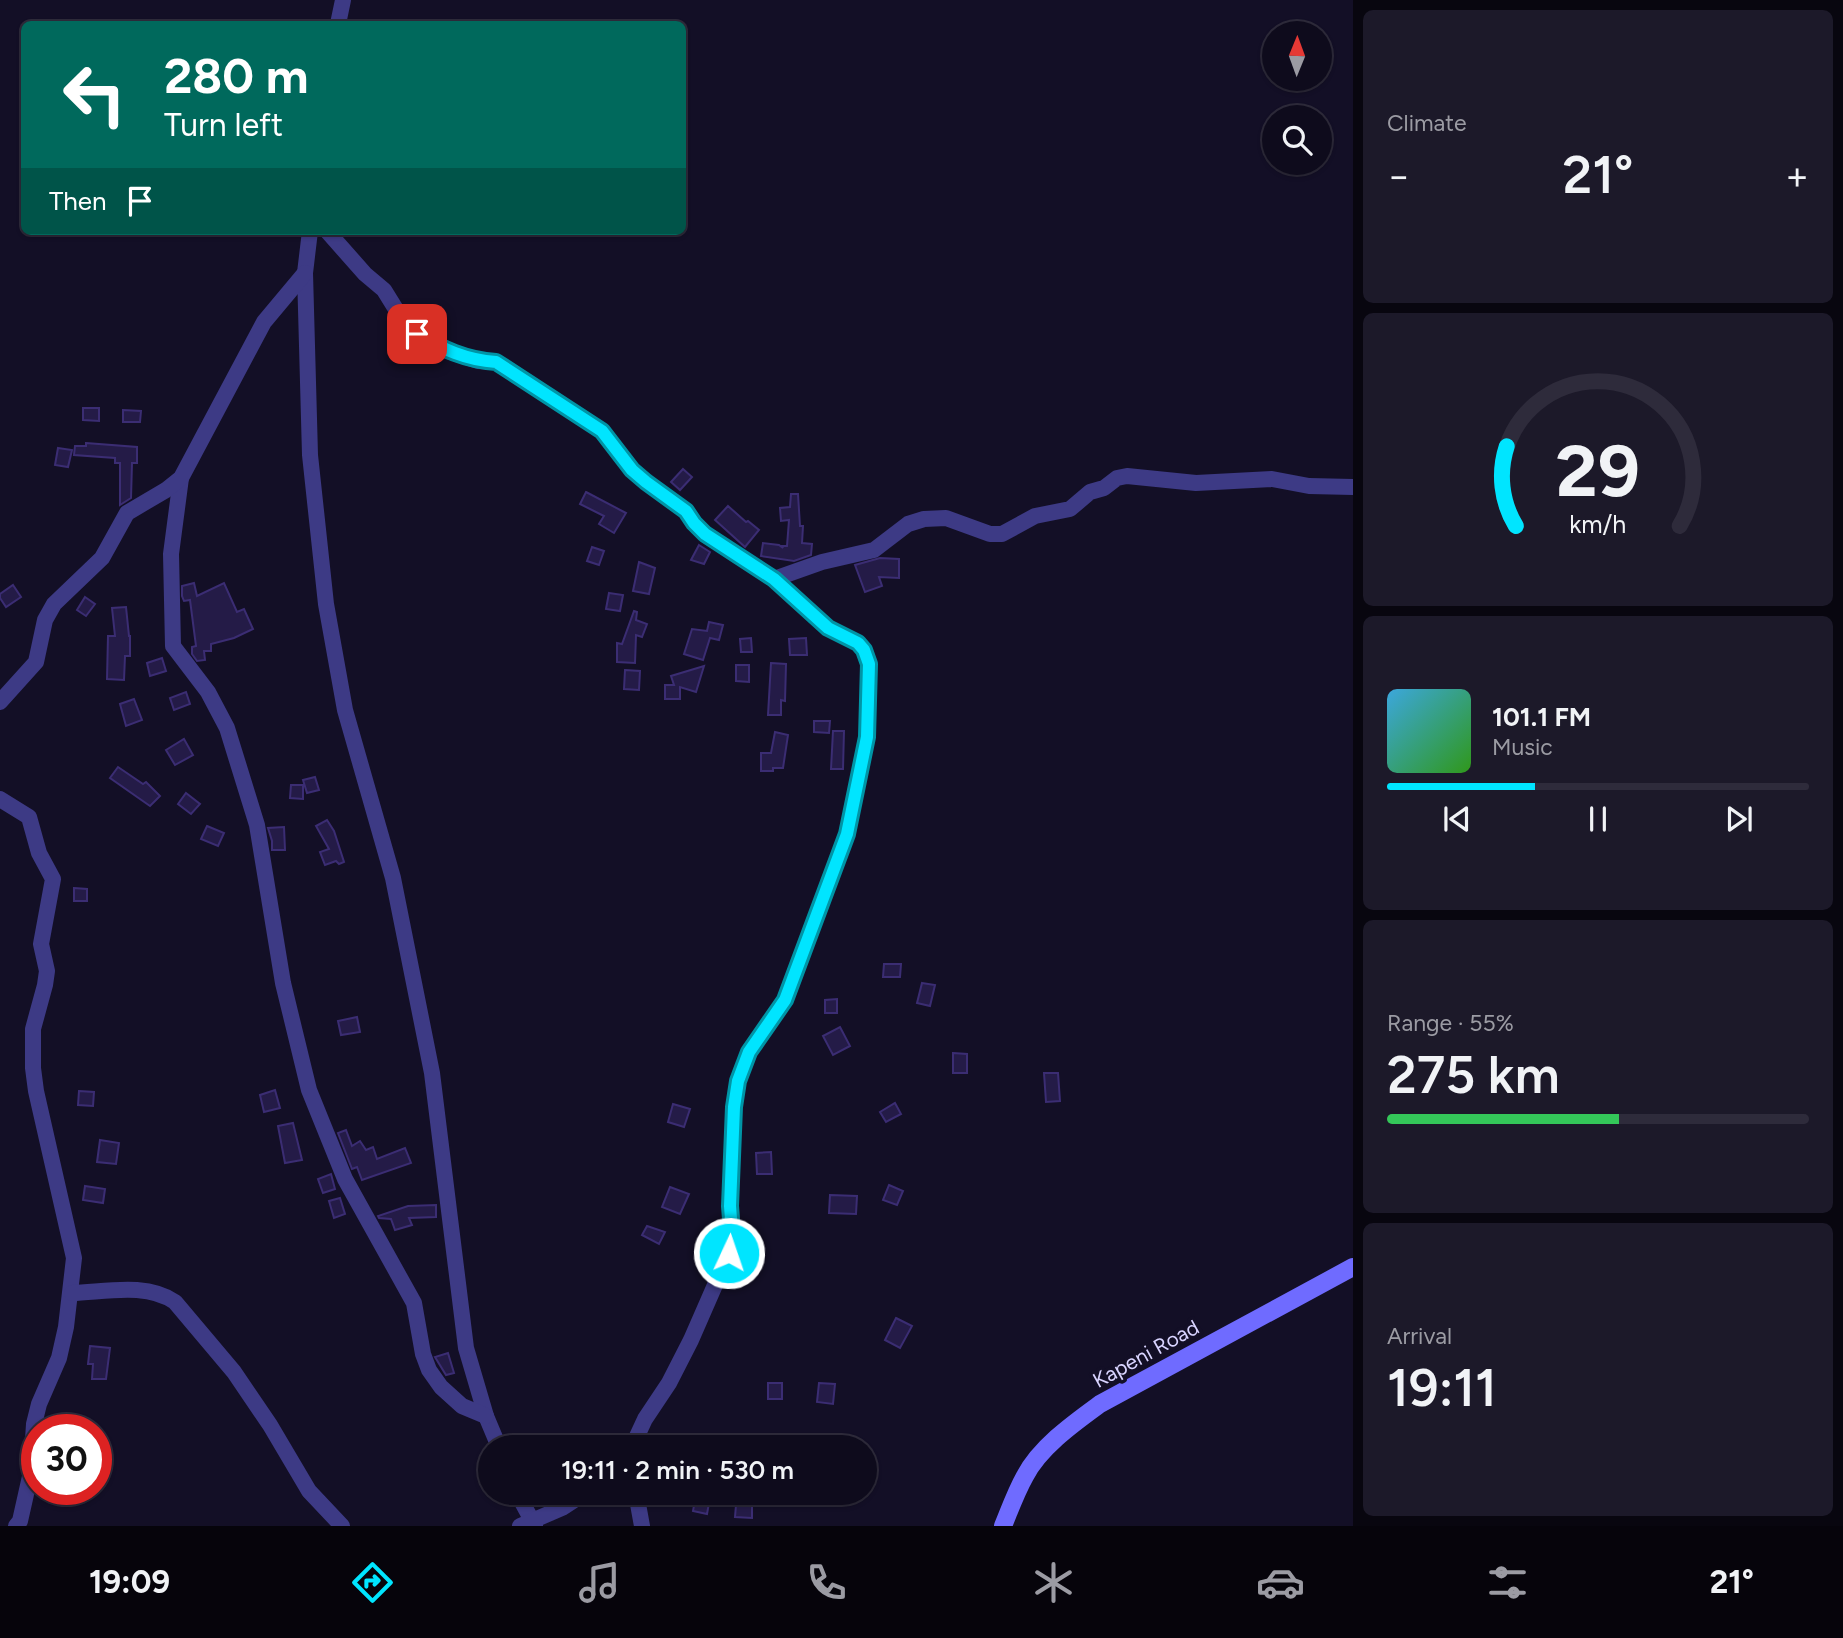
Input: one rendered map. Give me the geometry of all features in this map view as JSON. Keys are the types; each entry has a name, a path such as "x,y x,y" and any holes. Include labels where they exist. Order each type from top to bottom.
{"main road":[{"name":"Kapeni Road","path":"1003,1526 1025,1474 1052,1444 1087,1413 1353,1267"}],"street":[{"path":"339,21 343,0"},
{"path":"309,235 304,273 310,455 326,604 345,710 393,878 432,1073 466,1348 494,1435"},
{"path":"331,235 365,274 384,290 397,312 417,334 444,350 478,361 496,362 602,431 632,470 686,511 705,534 774,579 828,628 858,643 869,664 867,737 847,834 785,1000 749,1052 738,1081 734,1107 730,1206 732,1232 729,1253 669,1384 637,1435"},
{"path":"304,273 264,322 181,478 171,554 173,646 208,692 227,728 257,825 283,983 309,1090 345,1179 414,1303 423,1354 429,1370 441,1387 462,1406 486,1416"},
{"path":"774,579 822,562 874,550 908,524 924,519 946,518 990,534 1002,534 1035,516 1070,509 1090,492 1104,488 1117,478 1127,476 1196,483 1272,479 1309,486 1353,487"},
{"path":"0,702 36,662 45,620 54,604 102,558 127,513 181,478"},
{"path":"0,799 29,817 39,853 53,879 41,944 47,971 33,1029 33,1068 74,1258 72,1293 59,1358 39,1404 34,1424 31,1472 20,1521 16,1526"},
{"path":"72,1293 148,1290 163,1294 175,1302 234,1372 270,1425 309,1491 342,1526"},
{"path":"522,1505 529,1524 567,1505"},
{"path":"638,1505 642,1526"}],"building":[{"path":"83,408 99,408 99,421 83,420"},
{"path":"123,410 141,411 140,422 123,422"},
{"path":"86,443 137,447 137,463 132,463 131,498 120,505 120,463 115,463 115,458 74,455 75,446 86,446"},
{"path":"58,448 72,450 68,467 55,465"},
{"path":"683,469 692,477 680,490 671,482"},
{"path":"586,492 626,513 614,533 599,524 604,516 580,504"},
{"path":"791,494 798,494 800,526 803,526 802,543 812,544 811,555 794,561 761,556 763,543 783,548 782,546 787,546 789,520 781,521 780,508 790,507"},
{"path":"728,506 759,530 745,547 715,520"},
{"path":"699,545 710,552 704,564 691,560"},
{"path":"592,547 604,551 599,565 587,561"},
{"path":"880,558 899,559 899,578 879,577 882,586 865,592 855,565"},
{"path":"639,562 655,568 649,594 633,591"},
{"path":"194,583 197,596 224,583 237,612 244,609 253,629 211,644 211,651 204,651 205,660 197,661 192,654 192,647 196,646 190,600 184,601 182,596 182,586"},
{"path":"13,585 21,597 6,607 0,594"},
{"path":"609,593 623,595 620,611 606,609"},
{"path":"85,597 95,604 86,616 77,610"},
{"path":"126,607 130,656 125,656 124,680 107,679 108,636 115,636 112,608"},
{"path":"634,611 637,612 636,620 647,624 642,637 636,635 635,663 617,662 617,643 622,644"},
{"path":"709,622 723,625 719,640 710,638 703,660 684,654 692,629 707,631"},
{"path":"751,638 752,652 741,652 740,639"},
{"path":"806,638 807,655 790,655 789,639"},
{"path":"162,658 166,671 150,676 147,663"},
{"path":"771,663 786,664 785,701 781,700 781,715 768,715"},
{"path":"736,665 749,665 749,682 736,681"},
{"path":"704,666 696,692 680,687 680,699 665,699 665,685 674,685 671,676"},
{"path":"625,670 640,671 639,690 624,689"},
{"path":"186,692 190,704 174,710 170,698"},
{"path":"134,699 142,720 126,726 120,704"},
{"path":"814,721 830,721 829,733 814,732"},
{"path":"833,731 844,731 843,769 831,769"},
{"path":"775,732 788,735 783,768 761,771 761,753 771,753"},
{"path":"184,739 193,755 175,765 166,750"},
{"path":"118,767 143,784 146,782 160,796 150,806 110,778"},
{"path":"315,777 319,790 307,793 303,780"},
{"path":"291,785 303,785 303,799 290,798"},
{"path":"186,793 200,804 191,814 178,804"},
{"path":"327,820 334,831 344,862 339,864 336,861 325,865 320,852 329,849 316,826"},
{"path":"207,826 224,833 218,846 201,839"},
{"path":"284,827 285,850 272,850 268,828"},
{"path":"74,888 87,889 87,901 74,901"},
{"path":"884,964 901,964 900,977 883,977"},
{"path":"922,983 935,985 930,1006 917,1003"},
{"path":"837,999 837,1013 825,1013 825,1000"},
{"path":"357,1017 360,1032 341,1035 338,1021"},
{"path":"840,1027 850,1046 833,1055 823,1036"},
{"path":"953,1053 967,1054 967,1073 953,1073"},
{"path":"1044,1073 1058,1073 1060,1101 1046,1102"},
{"path":"275,1090 280,1108 264,1112 260,1095"},
{"path":"79,1091 94,1092 93,1106 78,1105"},
{"path":"895,1103 901,1114 886,1122 880,1112"},
{"path":"673,1104 690,1109 684,1127 668,1122"},
{"path":"293,1123 302,1160 285,1163 278,1126"},
{"path":"346,1130 352,1146 360,1141 366,1150 373,1147 377,1159 405,1148 411,1163 362,1180 357,1167 352,1169 338,1133"},
{"path":"100,1140 119,1143 116,1164 97,1162"},
{"path":"771,1152 772,1174 757,1174 756,1153"},
{"path":"331,1174 335,1189 323,1193 318,1179"},
{"path":"889,1185 903,1191 897,1205 883,1200"},
{"path":"85,1186 105,1189 103,1203 83,1200"},
{"path":"670,1187 689,1194 680,1214 662,1207"},
{"path":"830,1195 857,1196 856,1214 829,1213"},
{"path":"340,1198 345,1214 334,1218 329,1201"},
{"path":"436,1205 436,1217 409,1218 412,1225 395,1230 391,1219 378,1216 408,1206"},
{"path":"647,1226 665,1232 659,1244 642,1235"},
{"path":"896,1318 912,1326 900,1348 885,1340"},
{"path":"90,1346 110,1348 106,1379 92,1379 93,1364 88,1364"},
{"path":"448,1353 454,1373 446,1375 435,1357"},
{"path":"768,1383 782,1383 782,1399 768,1399"},
{"path":"819,1383 835,1384 833,1404 817,1402"},
{"path":"694,1505 709,1505 707,1514 693,1511"},
{"path":"736,1505 752,1505 752,1518 735,1517"}],"route":[{"path":"417,334 444,350 478,361 496,362 602,431 632,470 686,511 705,534 774,579 828,628 858,643 869,664 867,737 847,834 785,1000 749,1052 738,1081 734,1107 730,1206 732,1232 729,1253"}]}
